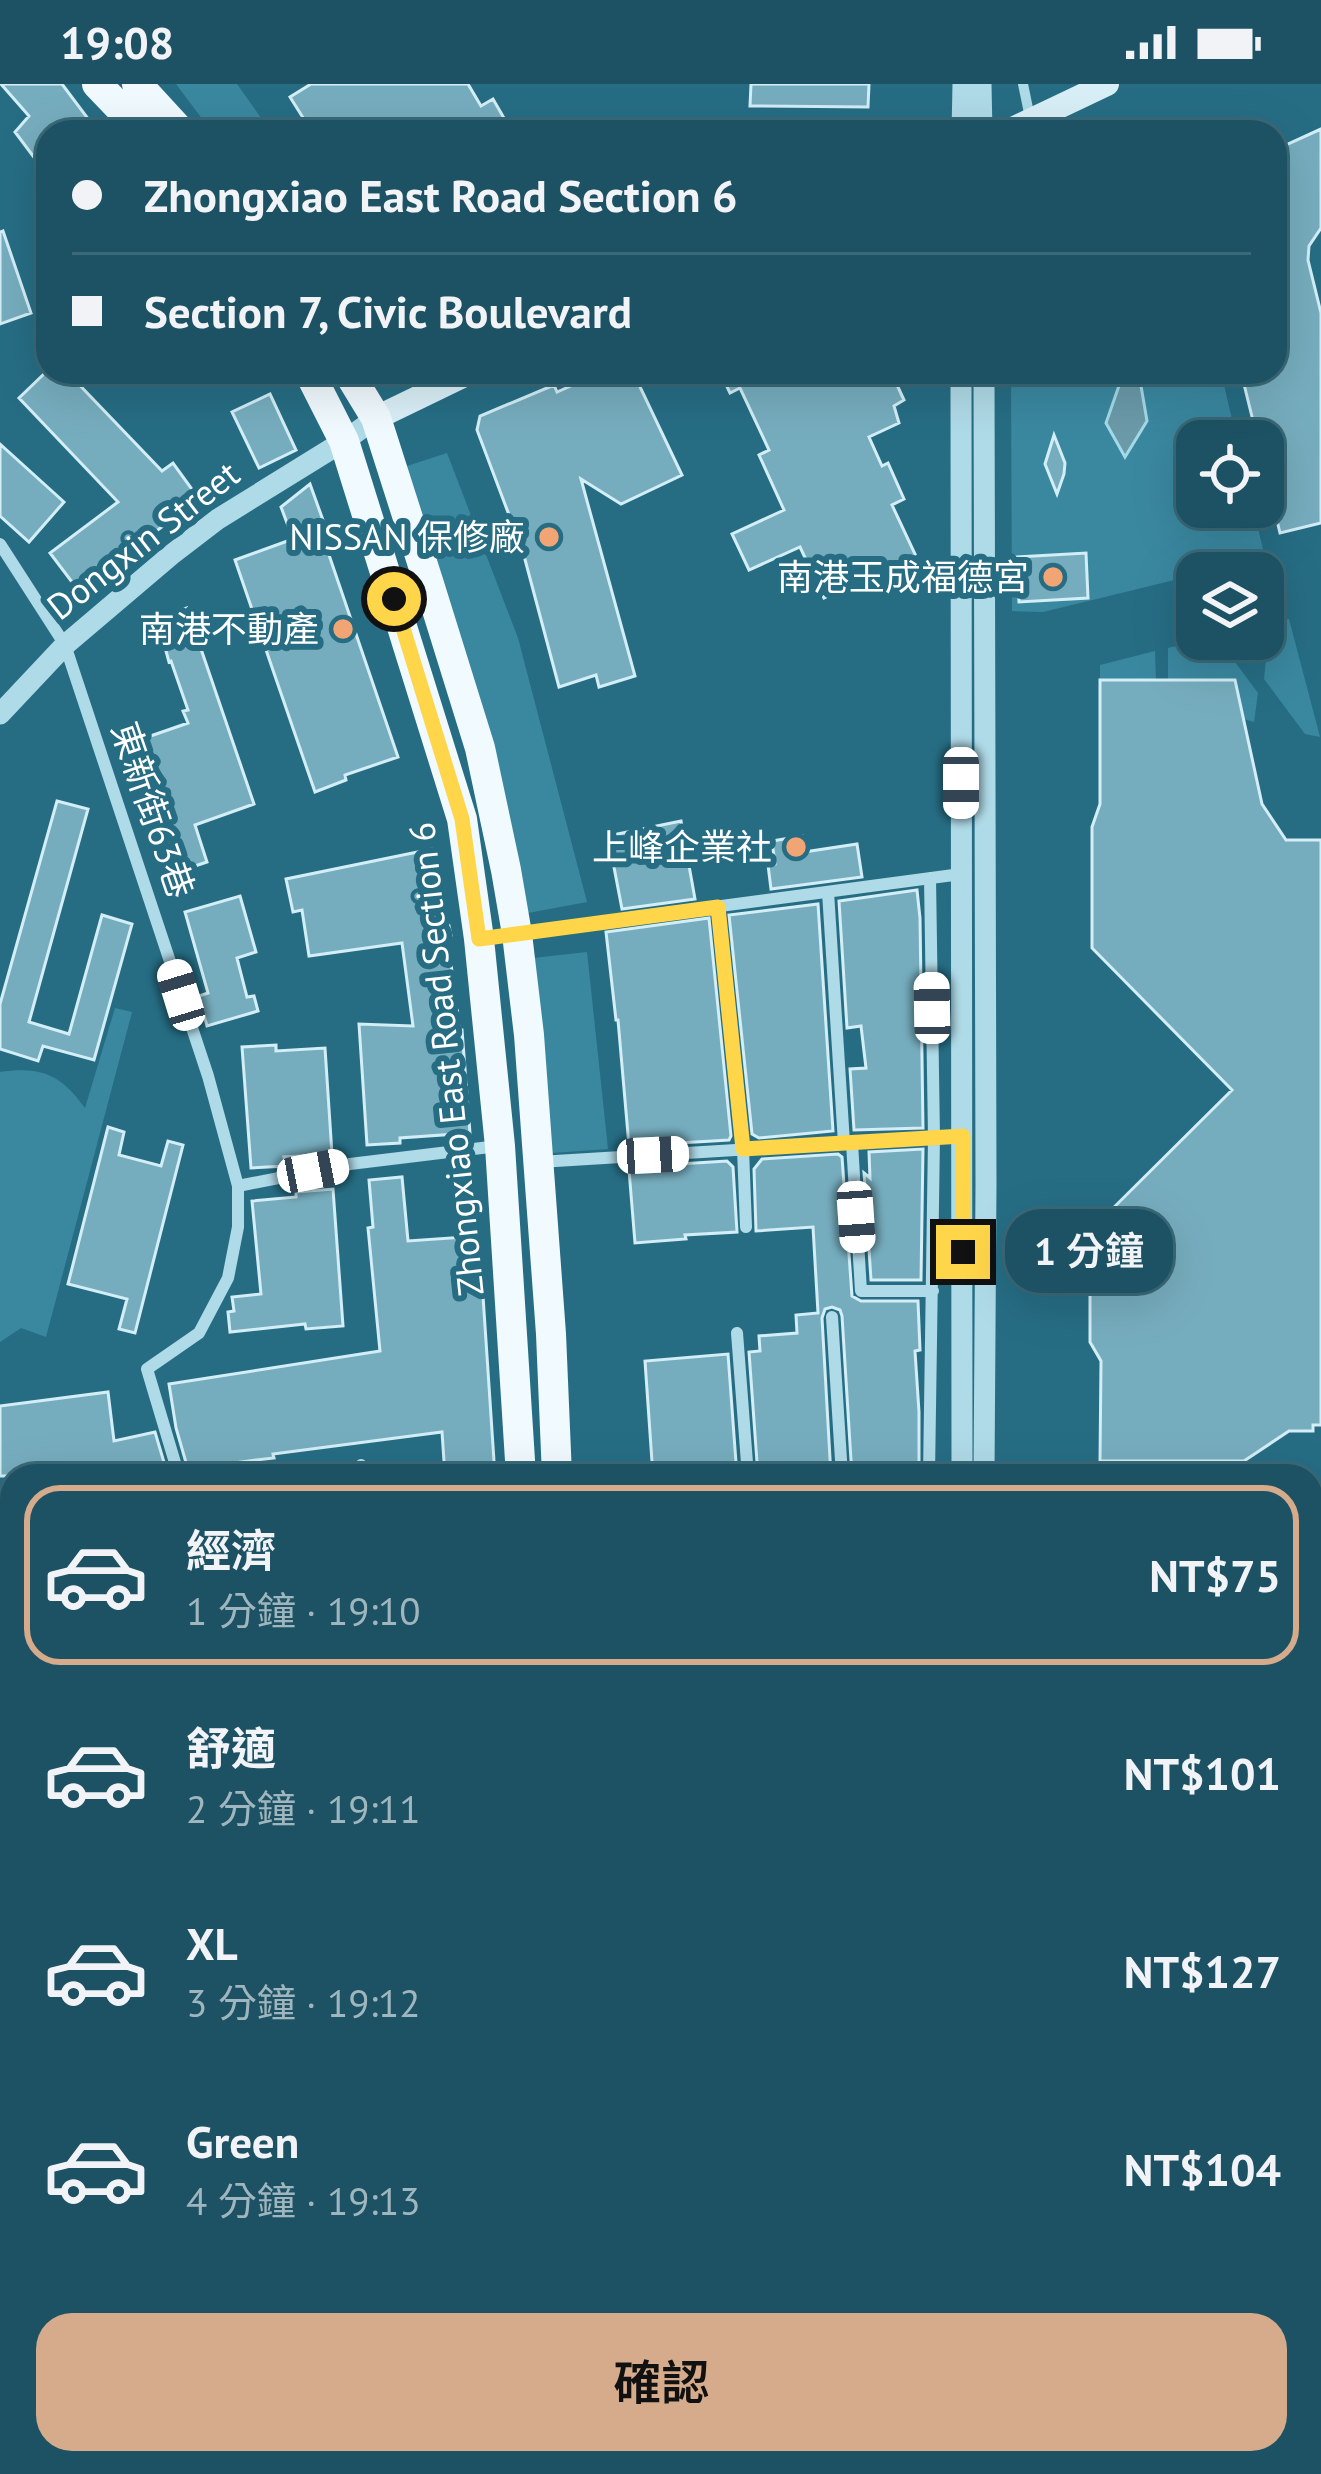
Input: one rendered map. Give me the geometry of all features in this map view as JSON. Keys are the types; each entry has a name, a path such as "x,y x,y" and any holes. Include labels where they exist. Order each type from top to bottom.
{"main road":[{"path":"97,84 131,120"},
{"path":"137,84 170,120"},
{"path":"1033,120 1107,84"},
{"name":"Zhongxiao East Road Section 6","path":"315,384 344,441 462,819 500,1146 520,1464"},
{"name":"Zhongxiao East Road Section 6","path":"355,384 376,418 480,748 517,934 529,1035 556,1464"},
{"name":"Dongxin Street","path":"376,418 446,384"}],"street":[{"path":"962,120 963,84"},
{"path":"981,84 982,120"},
{"path":"1023,84 1031,120"},
{"path":"962,384 962,1464"},
{"path":"984,384 984,1464"},
{"name":"Dongxin Street","path":"0,715 65,645 218,519 376,418"},
{"name":"東新街63巷","path":"0,544 65,645 152,900 238,1186 238,1227 228,1278 199,1333 147,1369 175,1464"},
{"path":"479,939 961,874"},
{"path":"929,1464 934,1137 930,878"},
{"path":"828,892 861,1291 933,1291"},
{"path":"718,907 743,1149 746,1227"},
{"path":"537,1162 963,1136"},
{"path":"238,1186 350,1164 500,1146"},
{"path":"832,1317 841,1464"},
{"path":"737,1333 747,1464"}],"shaded area":[{"path":"176,84 237,84 262,120 203,120"},
{"path":"1011,384 1224,384 1232,420 1176,420 1176,528 1258,528 1264,552 1176,552 1176,580 1043,612 1012,611"},
{"path":"1120,384 1141,384 1147,421 1125,457 1106,423"},
{"path":"447,453 518,638 587,902 528,913 401,468"},
{"path":"1289,619 1320,737 1305,734 1264,679 1266,660 1284,660 1284,620"},
{"path":"1176,646 1176,660 1234,660 1258,693 1254,722 1244,719 1235,680 1168,680 1168,648"},
{"path":"1155,651 1156,680 1100,680 1100,665"},
{"path":"587,952 608,1149 552,1153 533,958"},
{"path":"115,1008 132,1012 46,1337 21,1328 0,1342 0,1072 28,1070 49,1075 85,1108"}],"building":[{"path":"1,84 62,84 89,120 36,120 36,160 15,132 29,116"},
{"path":"311,84 468,84 481,106 493,99 505,120 304,120 290,97"},
{"path":"751,84 869,84 868,107 750,106"},
{"path":"1321,129 1321,228 1309,246 1308,260 1321,313 1321,523 1280,533 1279,528 1284,528 1284,420 1253,420 1244,384 1287,384 1287,145"},
{"path":"0,232 31,313 0,324"},
{"path":"36,382 79,384 162,471 173,463 199,499 78,590 50,553 118,502 19,398"},
{"path":"575,384 639,384 682,475 621,504 581,479 635,676 599,687 596,675 559,687 523,552 477,430 480,416 554,385 557,392"},
{"path":"726,384 897,384 904,400 894,406 899,423 869,437 882,466 888,463 904,499 892,505 915,554 824,598 800,547 749,570 732,534 784,510 759,455 769,450 740,388 730,393"},
{"path":"270,394 296,450 259,468 232,412"},
{"path":"1054,435 1065,463 1057,494 1045,464"},
{"path":"0,444 64,502 29,542 0,516"},
{"path":"310,484 333,548 328,552 398,757 345,775 346,780 315,792 235,560 293,539 281,507"},
{"name":"南港玉成福德宮","path":"1086,553 1088,598 1019,602 1017,557"},
{"path":"187,608 254,804 195,825 207,862 180,871 175,856 167,858 156,824 162,822 136,762 142,759 136,741 188,723 183,711 188,710 157,618"},
{"path":"1100,680 1235,680 1262,804 1286,840 1321,840 1321,1425 1313,1425 1313,1431 1289,1431 1244,1461 1100,1461 1101,1361 1090,1342 1090,1231 1232,1090 1092,948 1092,827 1100,804"},
{"path":"57,801 88,809 29,1022 69,1034 102,915 132,924 94,1060 43,1046 38,1061 0,1049 0,1004"},
{"path":"681,821 695,899 622,909 608,836"},
{"path":"802,836 804,852 857,844 862,877 771,889 772,841"},
{"path":"432,849 451,935 447,935 462,1030 470,1133 367,1145 359,1024 413,1026 402,943 309,956 302,910 293,912 286,879"},
{"path":"917,890 923,1128 854,1130 850,1069 866,1068 861,1026 847,1028 839,901"},
{"path":"240,896 256,952 237,958 247,997 254,996 258,1011 207,1026 199,996 208,993 185,912"},
{"path":"818,904 833,1131 759,1138 752,1134 729,915"},
{"path":"709,918 731,1136 729,1140 629,1146 606,932"},
{"path":"276,1045 276,1051 325,1048 332,1154 284,1157 285,1166 251,1168 242,1047"},
{"path":"108,1127 124,1132 119,1155 161,1166 168,1141 183,1145 135,1333 119,1329 127,1299 68,1284"},
{"path":"923,1149 921,1280 871,1280 864,1173 870,1178 869,1152"},
{"path":"842,1157 852,1296 861,1301 918,1301 919,1464 851,1464 842,1316 832,1307 825,1309 822,1318 830,1464 757,1464 749,1352 760,1351 759,1336 797,1333 796,1315 818,1313 813,1227 756,1231 754,1169 762,1159"},
{"path":"727,1161 733,1167 737,1232 635,1243 631,1167"},
{"path":"402,1177 408,1241 479,1236 494,1464 444,1464 442,1432 228,1464 186,1464 169,1384 380,1351 368,1228 373,1227 369,1180"},
{"path":"333,1189 343,1326 306,1329 305,1324 230,1332 232,1297 261,1294 252,1201"},
{"path":"728,1354 736,1464 652,1464 645,1361"},
{"path":"108,1392 114,1441 155,1432 165,1464 0,1464 0,1406"}],"place":[{"name":"NISSAN 保修廠","path":"549,537"},
{"name":"南港玉成福德宮","path":"1053,577"},
{"name":"南港不動產","path":"343,629"},
{"name":"上峰企業社","path":"796,847"}],"route":[{"path":"394,599 462,819 479,939 718,907 743,1149 963,1136 963,1252"}]}
